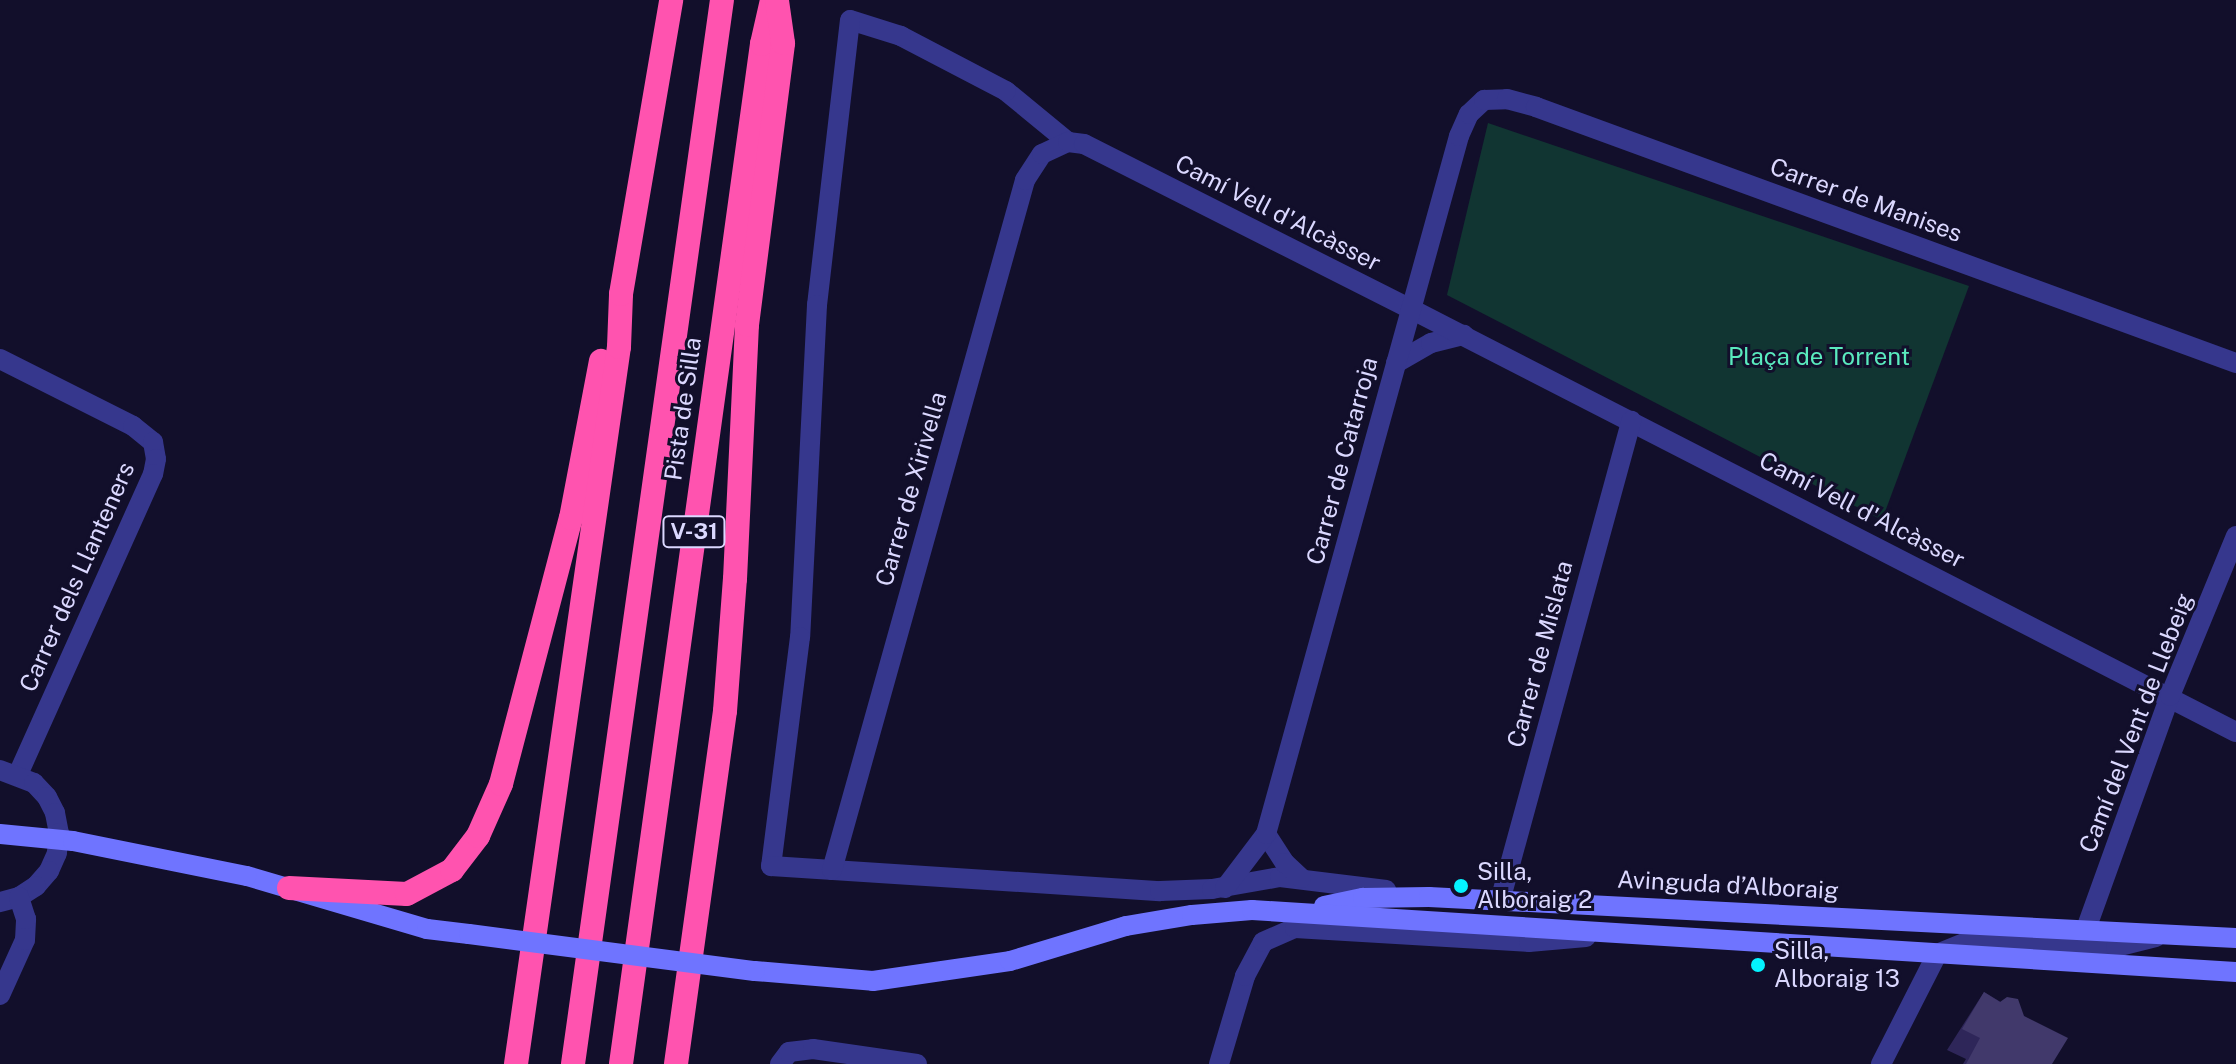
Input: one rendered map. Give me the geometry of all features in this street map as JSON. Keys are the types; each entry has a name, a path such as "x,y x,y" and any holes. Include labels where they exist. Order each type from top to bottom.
{"highway":[{"path":"516,1064 619,347 621,294 671,0"},
{"name":"Pista de Silla","path":"573,1064 722,0"},
{"path":"676,1064 725,711 735,579 747,325 783,43 775,0"},
{"name":"Pista de Silla","path":"621,1064 762,44 775,0"},
{"path":"289,888 407,894 452,870 478,836 501,784 571,518 604,344 621,294"}],"street":[{"path":"1068,142 1006,91 901,36 850,20 817,305 800,637 771,866 1128,890 1225,888 1265,878 1301,878 1347,888 1460,899"},
{"name":"Carrer de Manises","path":"1477,105 1495,98 1536,107 2236,363"},
{"name":"Carrer de Catarroja","path":"1225,888 1266,834 1459,136 1477,105"},
{"name":"Camí Vell d'Alcàsser","path":"1068,142 1084,144 1464,335 2236,732"},
{"name":"Carrer de Xirivella","path":"832,870 1025,180 1042,154 1068,142"},
{"path":"1396,363 1431,343 1464,335"},
{"name":"Carrer dels Llanteners","path":"0,359 133,426 153,442 156,459 153,474 9,772"},
{"name":"Carrer de Mislata","path":"1500,901 1631,421"},
{"name":"Camí del Vent de Llebeig","path":"2086,929 2170,696 2236,536"},
{"path":"0,995 25,940 26,919 10,900 36,886 49,871 57,853 59,833 55,813 47,797 9,772"},
{"path":"0,834 73,841 247,876 427,929 755,971 873,981 1010,961 1126,926 1192,915 1301,910"},
{"path":"1266,834 1285,863 1301,878"},
{"name":"Avinguda d’Alboraig","path":"1301,910 1363,898 1460,899 2236,938"},
{"name":"Avinguda d’Alboraig","path":"1301,910 2236,972"},
{"path":"1219,1064 1245,976 1263,942 1295,928 1529,942 1625,933"},
{"name":"Avinguda d’Alboraig","path":"1937,954 1969,941 2116,947 2167,934"},
{"path":"1881,1064 1937,954"},
{"path":"780,1064 789,1052 813,1049 917,1064"}],"green space":[{"name":"Plaça de Torrent","path":"1488,123 1969,286 1882,520 1447,295"}],"building":[{"path":"1984,992 2000,1002 2007,997 2018,999 2024,1016 2068,1038 2052,1064 1966,1064 1980,1038 1962,1029"}],"place":[{"name":"Silla, Alboraig 2","path":"1461,886"},
{"name":"Silla, Alboraig 13","path":"1758,965"}]}
